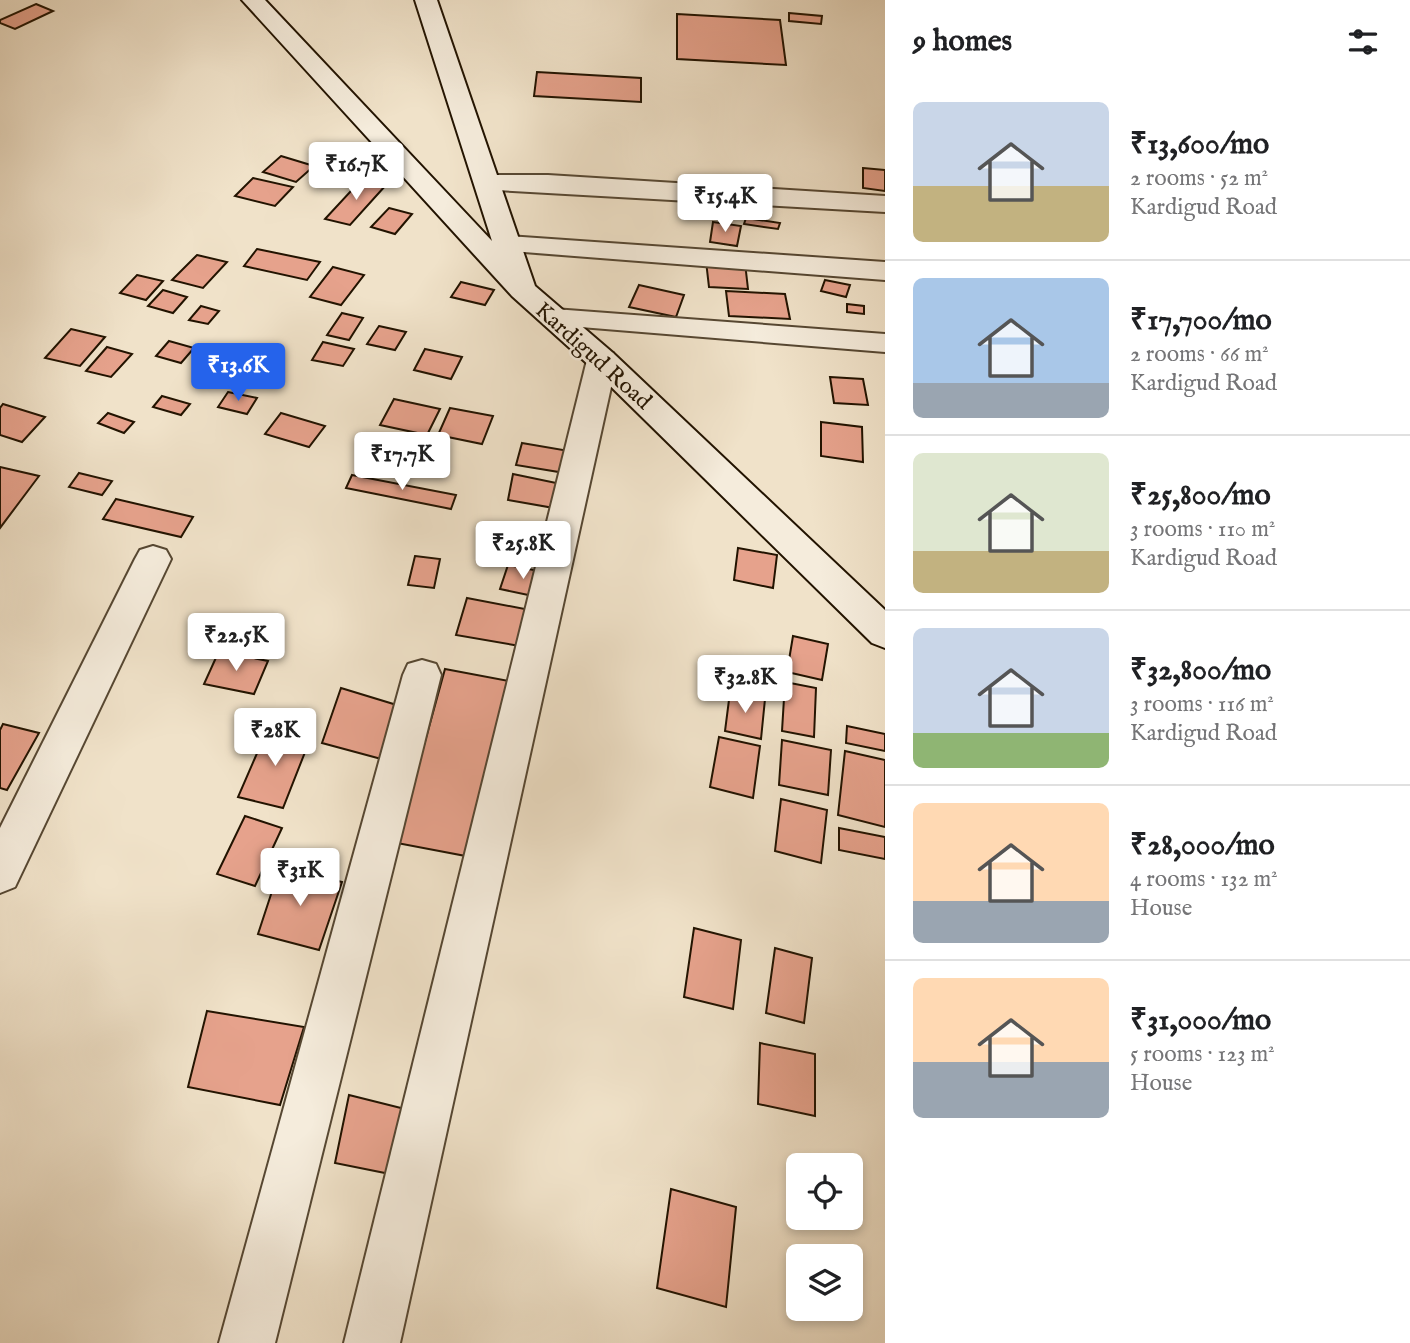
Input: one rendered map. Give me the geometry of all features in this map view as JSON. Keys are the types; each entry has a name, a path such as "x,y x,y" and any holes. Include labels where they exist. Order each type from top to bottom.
{"street":[{"path":"253,0 522,290"},
{"name":"Kardigud Road","path":"426,0 522,290 603,360 885,633"},
{"path":"487,183 548,183 885,204"},
{"path":"508,244 885,271"},
{"path":"554,318 885,344"},
{"path":"372,1343 603,360"},
{"path":"0,873 153,559"},
{"path":"247,1343 422,676"}],"building":[{"path":"36,4 53,11 15,29 0,23 0,20"},
{"path":"789,13 822,16 821,24 789,21"},
{"path":"677,14 780,20 786,65 677,59"},
{"path":"537,72 641,78 641,102 534,96"},
{"path":"281,156 314,166 296,182 263,172"},
{"path":"863,168 885,170 885,191 863,188"},
{"path":"253,178 293,187 275,206 235,196"},
{"path":"362,179 386,185 350,225 325,219"},
{"path":"389,208 412,214 395,234 371,227"},
{"path":"746,218 780,223 778,229 744,224"},
{"path":"713,222 741,226 737,246 710,242"},
{"path":"257,249 320,262 307,280 244,266"},
{"path":"197,255 227,262 203,288 172,280"},
{"path":"706,261 745,263 748,289 709,287"},
{"path":"333,267 364,275 341,305 310,297"},
{"path":"137,275 163,281 146,300 120,293"},
{"path":"825,280 850,285 846,297 821,291"},
{"path":"461,282 494,290 485,305 451,297"},
{"path":"639,285 684,295 676,317 629,307"},
{"path":"163,290 187,297 173,313 148,306"},
{"path":"726,291 785,294 790,319 729,316"},
{"path":"847,304 864,306 864,314 847,312"},
{"path":"201,306 219,311 208,324 189,320"},
{"path":"342,313 363,318 349,340 327,335"},
{"path":"379,326 406,332 395,350 367,344"},
{"path":"71,329 105,337 80,366 45,358"},
{"path":"169,341 194,348 181,363 156,356"},
{"path":"323,342 354,349 343,366 312,360"},
{"path":"107,347 132,354 111,377 86,371"},
{"path":"425,349 462,357 451,379 414,370"},
{"path":"830,377 863,379 868,405 834,403"},
{"path":"228,392 257,398 247,414 218,407"},
{"path":"162,396 190,404 181,415 153,407"},
{"path":"394,399 440,409 427,435 380,425"},
{"path":"3,404 45,417 22,442 0,435 0,408"},
{"path":"450,408 493,416 482,444 438,435"},
{"path":"108,413 134,422 124,433 98,423"},
{"path":"281,413 325,426 309,447 265,434"},
{"path":"821,422 862,427 863,462 821,456"},
{"path":"522,443 569,451 565,473 516,465"},
{"path":"0,467 39,476 0,528"},
{"path":"79,473 112,481 102,495 69,487"},
{"path":"513,474 561,484 554,508 508,500"},
{"path":"352,475 456,495 451,509 346,488"},
{"path":"116,499 193,517 181,537 103,519"},
{"path":"738,548 777,555 773,588 734,580"},
{"path":"415,556 440,559 434,588 408,585"},
{"path":"508,565 544,572 538,597 500,589"},
{"path":"467,598 530,610 520,646 456,635"},
{"path":"793,636 828,644 822,680 787,672"},
{"path":"219,651 268,661 254,694 204,684"},
{"path":"445,669 514,682 471,857 397,843"},
{"path":"785,682 816,688 814,737 782,731"},
{"path":"341,688 400,706 385,760 322,743"},
{"path":"730,692 765,699 761,739 725,731"},
{"path":"3,724 39,733 7,790 0,788 0,730"},
{"path":"847,726 885,734 885,751 846,743"},
{"path":"268,728 311,737 283,808 238,797"},
{"path":"719,737 760,746 753,798 710,787"},
{"path":"782,740 831,750 828,795 779,785"},
{"path":"845,751 885,760 885,827 838,815"},
{"path":"781,799 827,810 821,863 775,851"},
{"path":"245,816 282,828 255,886 217,874"},
{"path":"839,828 885,837 885,859 839,850"},
{"path":"280,867 342,882 319,950 258,934"},
{"path":"694,928 741,940 733,1009 684,997"},
{"path":"775,948 812,958 804,1023 766,1013"},
{"path":"207,1011 304,1027 280,1105 188,1087"},
{"path":"760,1043 815,1054 815,1116 758,1104"},
{"path":"349,1095 409,1110 395,1175 335,1163"},
{"path":"671,1189 736,1207 726,1307 657,1288"}]}
